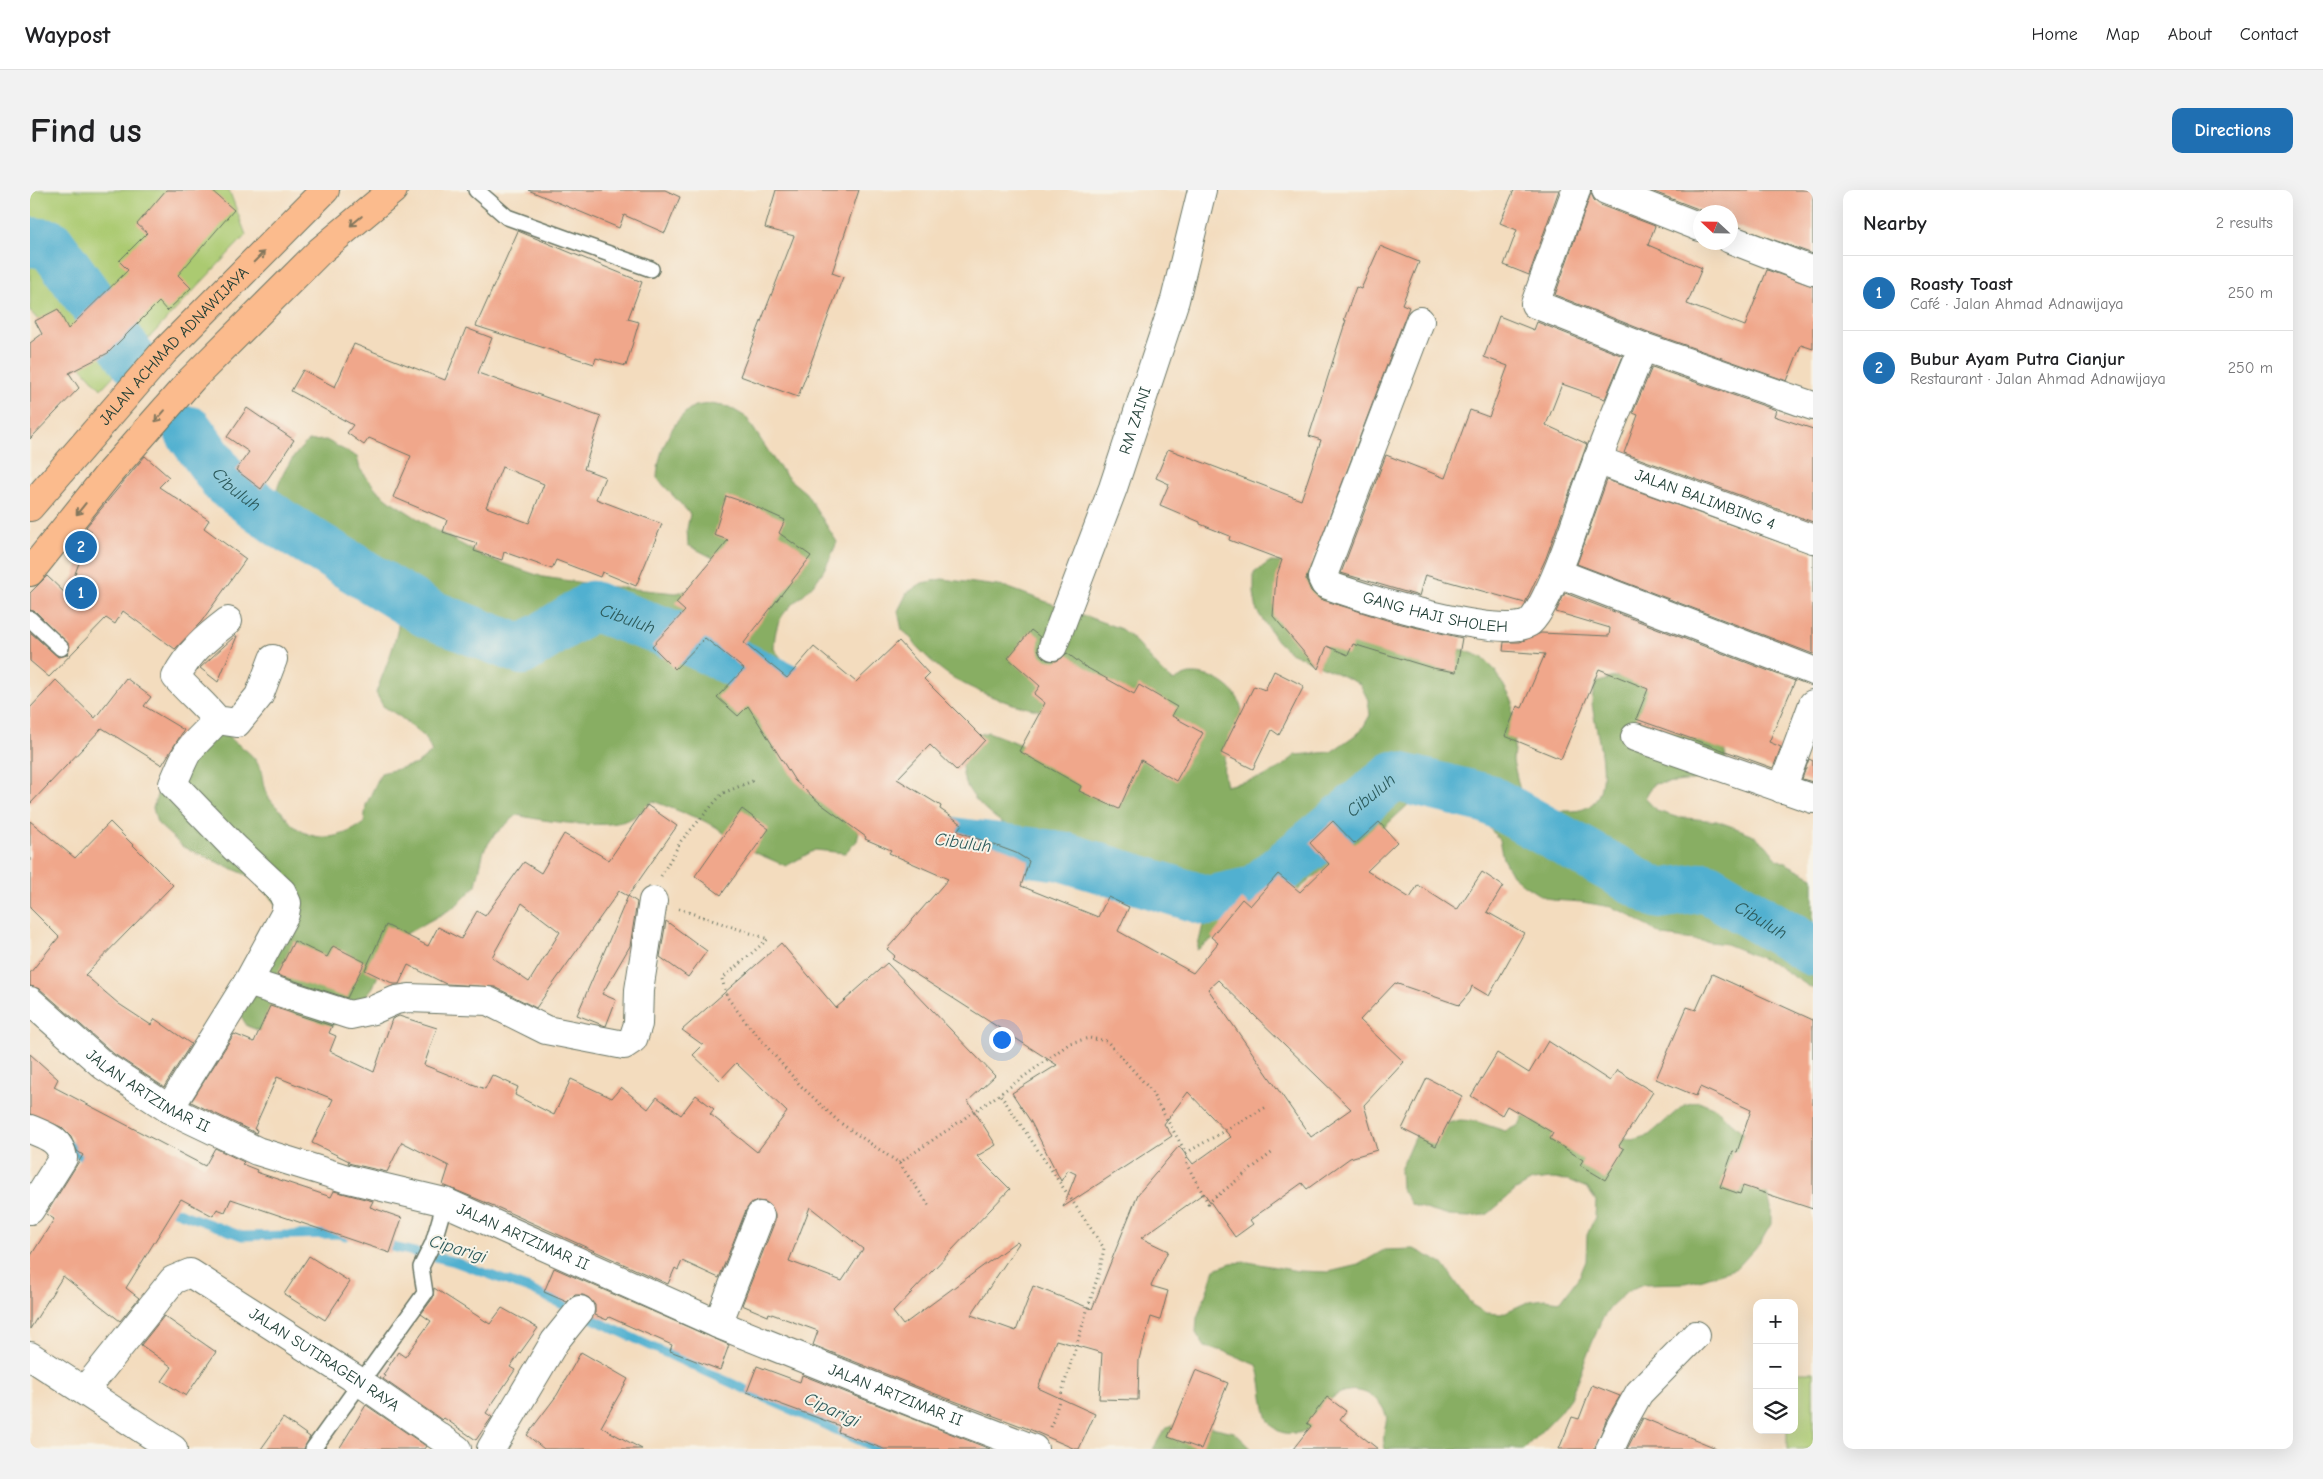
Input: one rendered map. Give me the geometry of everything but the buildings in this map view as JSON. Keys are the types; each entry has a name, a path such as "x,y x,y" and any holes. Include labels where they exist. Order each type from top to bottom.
{"main road":[{"name":"JALAN ACHMAD ADNAWIJAYA","path":"30,507 163,353 325,190"},
{"path":"30,572 111,471 192,379 320,251 393,190"},
{"path":"197,319 225,346"}],"street":[{"name":"RM ZAINI","path":"1053,646 1112,488 1175,300 1202,190"},
{"path":"1576,190 1536,304 1643,347 1813,406"},
{"path":"1606,190 1693,224"},
{"path":"1738,242 1813,271"},
{"name":"GANG HAJI SHOLEH","path":"1420,321 1322,578 1325,584 1351,594 1441,618 1514,628 1529,623 1539,610 1558,573 1597,460 1643,347"},
{"name":"JALAN BALIMBING 4","path":"1597,460 1813,539"},
{"path":"1558,573 1813,671"},
{"path":"228,620 209,635 183,661 176,677 218,720 238,724 259,696 272,659"},
{"path":"1782,788 1813,704"},
{"path":"169,1109 248,982 285,914 288,903 282,892 234,847 173,784 188,750 218,720"},
{"path":"1634,737 1813,799"},
{"path":"248,982 350,1015 373,1010 396,1000 409,998 488,1001 546,1030 624,1045 633,1039 638,1024 639,990 653,901"},
{"name":"JALAN ARTZIMAR II","path":"30,1001 104,1066 169,1109 257,1151 344,1178 444,1202 718,1324 927,1408 1042,1440"},
{"path":"30,1129 56,1141 62,1148 63,1158 30,1210"},
{"path":"718,1324 760,1216"},
{"name":"JALAN SUTIRAGEN RAYA","path":"85,1390 173,1280 190,1273 360,1382 457,1449"},
{"path":"492,1449 555,1341 580,1310"},
{"path":"1610,1449 1639,1393 1696,1335"},
{"path":"30,1356 173,1449"}],"lane":[{"path":"476,190 507,217 651,270"},
{"path":"30,620 61,648"},
{"path":"313,1449 425,1293 421,1267 432,1243 444,1202"}],"path":[{"path":"755,780 723,793 687,834 659,880 653,901 768,939 722,979 727,997 749,1026 800,1085 839,1122 899,1163 931,1208"},
{"path":"899,1163 1000,1094 1070,1043 1089,1038 1107,1041 1149,1088 1186,1153 1187,1166 1208,1203 1274,1151"},
{"path":"1000,1094 1104,1248 1100,1269 1042,1440"},
{"path":"1186,1153 1268,1106"}],"green space":[{"path":"30,190 229,190 246,235 101,389 30,311"},
{"path":"710,404 729,407 746,417 776,463 789,479 806,493 837,542 818,579 781,618 777,626 774,649 785,663 785,674 861,823 857,841 845,853 815,850 786,866 742,847 716,827 702,820 653,801 638,814 628,820 617,823 557,822 517,815 495,834 484,850 476,885 453,908 393,941 373,987 363,1000 338,1022 323,1031 260,1031 247,1026 229,996 231,979 244,966 279,907 256,879 183,847 157,823 153,808 164,774 224,730 227,735 253,756 260,769 268,796 292,824 303,832 320,837 329,837 347,832 364,823 366,805 381,773 417,764 432,752 426,738 399,716 383,706 376,693 397,634 398,611 395,602 382,591 340,582 314,570 293,552 285,541 275,514 276,493 283,474 294,456 308,441 326,440 357,457 360,469 377,490 392,502 437,531 487,558 543,577 604,586 676,593 694,589 717,560 688,545 687,529 690,514 657,478 658,469 666,440 677,422 693,407"},
{"path":"1269,562 1305,563 1325,567 1345,575 1419,623 1429,637 1445,647 1464,650 1482,657 1495,670 1513,702 1512,711 1516,728 1513,761 1522,799 1544,809 1569,811 1586,808 1596,799 1601,785 1602,768 1592,702 1596,683 1614,677 1653,674 1726,748 1725,765 1717,771 1700,778 1653,784 1645,798 1657,811 1676,817 1717,821 1752,834 1766,845 1777,859 1813,877 1813,989 1773,963 1726,944 1663,936 1626,913 1611,907 1582,902 1552,900 1538,894 1512,875 1503,859 1499,840 1489,827 1458,802 1444,797 1427,797 1411,802 1363,847 1312,878 1289,898 1245,915 1197,950 1207,908 1174,886 1156,877 1102,857 1062,851 1049,847 1020,834 1004,824 976,800 967,785 962,770 964,754 972,737 988,732 1041,752 1044,711 1022,707 984,694 961,683 937,666 902,630 898,611 907,593 922,583 942,579 1006,587 1121,629 1173,681 1191,674 1209,676 1218,680 1226,685 1238,698 1242,716 1225,758 1224,778 1226,786 1263,777 1281,767 1296,755 1331,752 1361,731 1370,715 1368,700 1360,684 1288,651 1277,641 1257,611 1254,593 1254,573"},
{"path":"1699,1101 1715,1108 1741,1131 1751,1144 1771,1207 1771,1224 1760,1243 1737,1268 1685,1283 1643,1284 1627,1291 1612,1305 1601,1321 1570,1398 1559,1413 1524,1449 1385,1449 1384,1431 1386,1415 1382,1407 1370,1395 1354,1391 1338,1394 1330,1400 1321,1410 1311,1430 1293,1433 1280,1432 1272,1426 1267,1416 1257,1365 1223,1351 1205,1347 1196,1333 1197,1318 1215,1269 1231,1263 1248,1262 1298,1271 1329,1272 1358,1265 1384,1250 1414,1249 1443,1264 1472,1305 1486,1313 1501,1314 1530,1301 1545,1299 1561,1301 1580,1275 1586,1261 1587,1235 1595,1217 1596,1201 1587,1188 1568,1180 1532,1181 1516,1190 1488,1214 1470,1217 1449,1216 1412,1205 1401,1188 1400,1170 1414,1138 1428,1128 1460,1120 1475,1121 1505,1131 1519,1125 1527,1109 1632,1140 1649,1135 1684,1105"},
{"path":"1798,1372 1813,1372 1813,1449 1787,1449 1787,1434 1798,1434"},
{"path":"1188,1422 1234,1432 1252,1449 1153,1449 1165,1430 1173,1425"}],"waterway":[{"name":"Cibuluh","path":"30,242 50,244 134,361"},
{"name":"Cibuluh","path":"189,431 226,483 280,523 427,613 522,650 592,606 695,643 798,694"},
{"name":"Cibuluh","path":"936,840 1061,856 1208,901 1254,891 1394,776 1488,799 1659,894 1706,887 1813,951"},
{"name":"Ciparigi","path":"66,1143 91,1164"},
{"name":"Ciparigi","path":"164,1207 242,1236 337,1234 346,1236"},
{"name":"Ciparigi","path":"380,1244 452,1261 529,1289 680,1360 878,1449"}],"place":[{"name":"Bubur Ayam Putra Cianjur","path":"81,547"},
{"name":"Roasty Toast","path":"81,593"}]}
